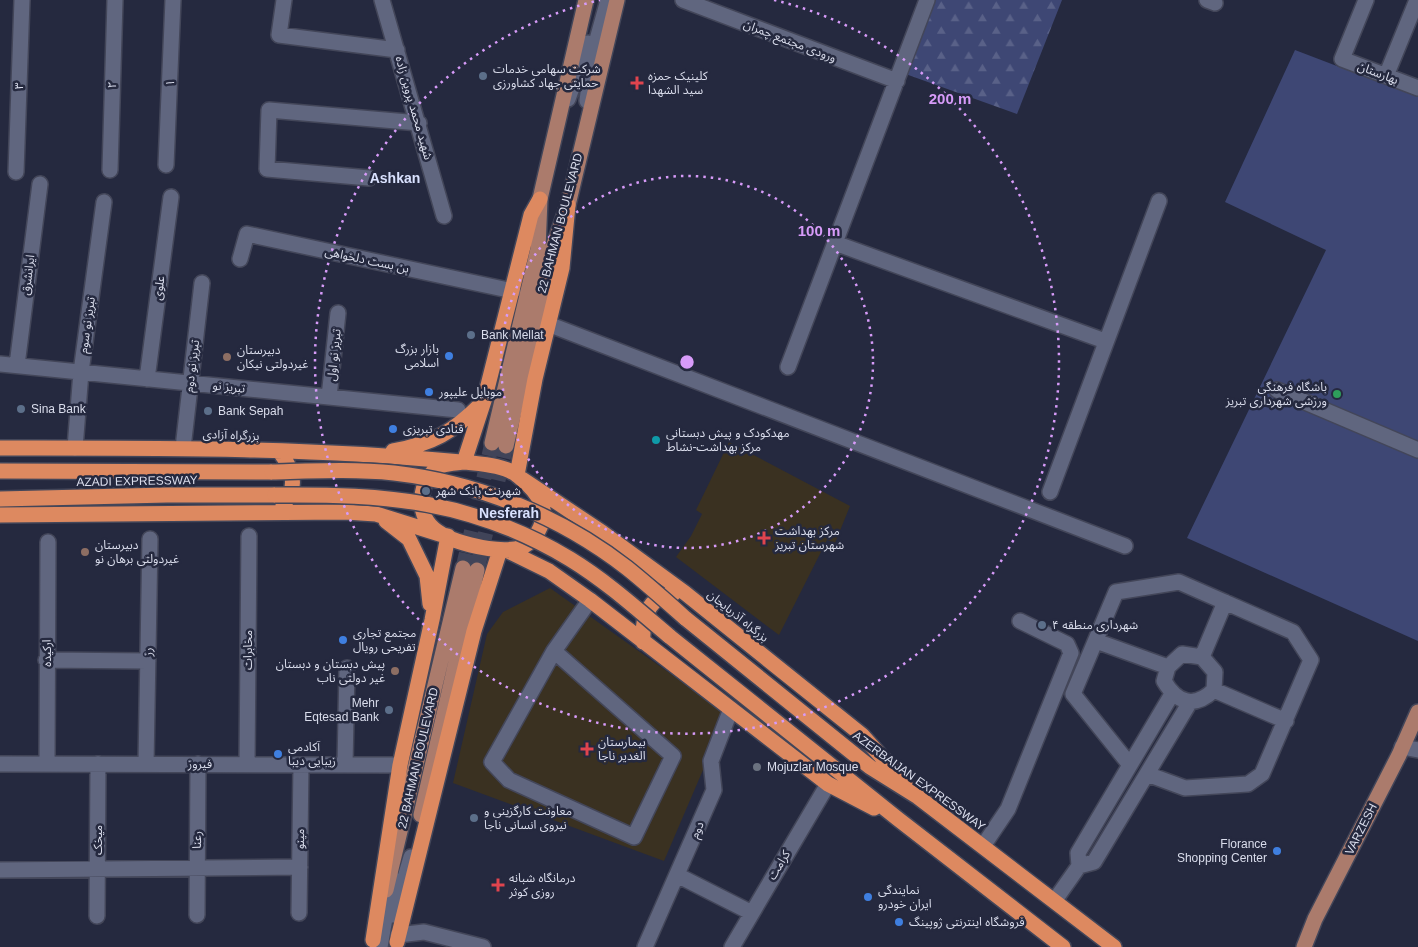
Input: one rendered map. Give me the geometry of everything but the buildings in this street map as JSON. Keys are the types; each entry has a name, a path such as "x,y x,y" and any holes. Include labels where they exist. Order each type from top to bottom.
{"highway":[{"path":"462,462 484,401 531,215 540,199"},
{"path":"519,477 535,379 562,268 568,205"},
{"path":"376,454 419,446 447,434 484,401"},
{"name":"بزرگراه آزادی","path":"0,448 183,448 376,454 462,462"},
{"path":"277,512 290,497 294,482 290,464 279,451"},
{"path":"447,536 430,524 422,510 422,491 430,475 442,465 462,462 492,466 519,477 535,492 543,507 541,526 532,541 519,548 503,550"},
{"name":"AZADI EXPRESSWAY","path":"0,472 272,472 339,470 393,473 442,481 489,493 537,513 583,539 627,568 685,618"},
{"name":"بزرگراه آذربایجان","path":"519,477 628,550 685,593 862,735 918,797"},
{"name":"AZADI EXPRESSWAY","path":"0,499 167,495 339,495 392,498 438,505 482,517 530,537 571,560 613,590 898,819"},
{"path":"0,515 277,512 376,514 474,545 503,550 549,571 590,600 828,784 898,819 1062,947"},
{"path":"376,514 409,539 427,576 432,620"},
{"path":"386,943 400,765 432,620 447,536"},
{"path":"386,943 474,630 503,550"},
{"path":"643,642 642,622 650,604 666,594 685,593"},
{"name":"AZERBAIJAN EXPRESSWAY","path":"685,618 870,767 918,797 1114,947"}],"main road":[{"name":"22 BAHMAN BOULEVARD","path":"586,0 540,199 538,249 499,444 551,253 568,205 617,0"},
{"name":"22 BAHMAN BOULEVARD","path":"470,569 411,857 386,943 396,854 470,569"},
{"name":"VARZESH","path":"1304,947 1315,919 1418,712"}],"street":[{"name":"۳","path":"16,172 22,0"},
{"name":"۲","path":"110,170 115,0"},
{"name":"۱","path":"166,165 172,0"},
{"path":"284,0 279,35 397,50"},
{"name":"شهید محمد پروین زاده","path":"382,0 419,123 444,216"},
{"path":"555,133 585,53 598,0"},
{"path":"582,140 593,54 608,0"},
{"name":"ورودی مجتمع چمران","path":"683,0 897,82"},
{"path":"788,367 927,0"},
{"name":"بهارستان","path":"1366,0 1342,59 1418,88"},
{"path":"1386,76 1417,0"},
{"path":"369,178 267,169 269,110 419,123"},
{"name":"ایرانشرق","path":"17,366 40,184"},
{"name":"علوی","path":"147,379 171,198"},
{"path":"1050,492 1159,201"},
{"name":"تبریز نو سوم","path":"75,448 81,372 104,202"},
{"name":"بن بست دلخواهی","path":"240,259 247,234 513,291"},
{"path":"835,243 1105,341"},
{"name":"تبریز نو دوم","path":"183,448 202,283"},
{"name":"تبریز نو اول","path":"329,397 338,313"},
{"path":"548,324 1125,546"},
{"name":"تبریز نو","path":"0,364 458,410"},
{"path":"1277,390 1418,450"},
{"name":"مخابرات","path":"247,764 249,536"},
{"name":"رز","path":"146,764 150,540"},
{"name":"ارکیده","path":"47,764 48,542"},
{"path":"1130,765 1073,694 1116,592 1179,582 1293,632 1311,660 1286,722 1262,774 1248,784 1185,788 1147,774"},
{"path":"554,651 673,756 634,837 509,780 492,762 554,651 590,600"},
{"path":"1202,657 1224,602"},
{"path":"983,846 1008,809 1071,653 1066,644 1020,621"},
{"path":"1096,641 1168,667"},
{"path":"1182,654 1202,657 1215,672 1214,690 1204,700 1190,702 1172,694 1164,681 1168,667 1182,654"},
{"path":"46,660 148,661"},
{"path":"345,765 347,668"},
{"path":"1214,690 1286,722"},
{"path":"1055,900 1079,866 1078,853 1172,694"},
{"path":"1079,866 1094,862 1190,702"},
{"name":"دوم","path":"645,947 714,790 711,762 731,709"},
{"path":"1402,747 1418,750"},
{"name":"فیروز","path":"0,764 400,765"},
{"name":"میخک","path":"97,916 98,764"},
{"name":"رعنا","path":"196,916 198,764"},
{"name":"مینو","path":"299,913 301,765"},
{"name":"کرامت","path":"732,947 750,912 828,784"},
{"path":"0,870 300,867"},
{"path":"677,875 750,912"},
{"path":"386,943 424,932 483,947"}],"shaded area":[{"name":"مرکز بهداشت شهرستان تبریز","path":"729,442 850,506 835,543 827,540 779,635 676,557 691,536 702,514 696,510"},
{"name":"بیمارستان الغدیر ناجا","path":"550,588 727,714 664,861 453,783 487,634 503,612"}],"green space":[{"path":"927,0 1062,0 1017,114 900,72"},
{"name":"باشگاه فرهنگی ورزشی شهرداری تبریز","path":"1295,50 1418,97 1418,641 1187,538 1326,250 1225,202"}],"tunnel":[{"path":"463,568 492,443"},
{"path":"477,570 506,446"}],"place":[{"name":"شرکت سهامی خدمات حمایتی جهاد کشاورزی","path":"483,76"},
{"name":"کلینیک حمزه سید الشهدا","path":"637,83"},
{"name":"Bank Mellat","path":"471,335"},
{"name":"بازار بزرگ اسلامی","path":"449,356"},
{"name":"دبیرستان غیردولتی نیکان","path":"227,357"},
{"name":"موبایل علیپور","path":"429,392"},
{"name":"باشگاه فرهنگی ورزشی شهرداری تبریز","path":"1337,394"},
{"name":"Sina Bank","path":"21,409"},
{"name":"Bank Sepah","path":"208,411"},
{"name":"قنادی تبریزی","path":"393,429"},
{"name":"مهدکودک و پیش دبستانی مرکز بهداشت-نشاط","path":"656,440"},
{"name":"شهرنت بانک شهر","path":"426,491"},
{"name":"مرکز بهداشت شهرستان تبریز","path":"764,538"},
{"name":"دبیرستان غیردولتی برهان نو","path":"85,552"},
{"name":"شهرداری منطقه ۴","path":"1042,625"},
{"name":"مجتمع تجاری تفریحی رویال","path":"343,640"},
{"name":"پیش دبستان و دبستان غیر دولتی ناب","path":"395,671"},
{"name":"Mehr Eqtesad Bank","path":"389,710"},
{"name":"بیمارستان الغدیر ناجا","path":"587,749"},
{"name":"آکادمی زیبایی دیبا","path":"278,754"},
{"name":"Mojuzlar Mosque","path":"757,767"},
{"name":"معاونت کارگزینی و نیروی انسانی ناجا","path":"474,818"},
{"name":"Florance Shopping Center","path":"1277,851"},
{"name":"درمانگاه شبانه روزی کوثر","path":"498,885"},
{"name":"نمایندگی ایران خودرو","path":"868,897"},
{"name":"فروشگاه اینترنتی ژوپینگ","path":"899,922"}],"district":[{"name":"Ashkan","path":"395,178"},
{"name":"Nesferah","path":"509,513"}]}
